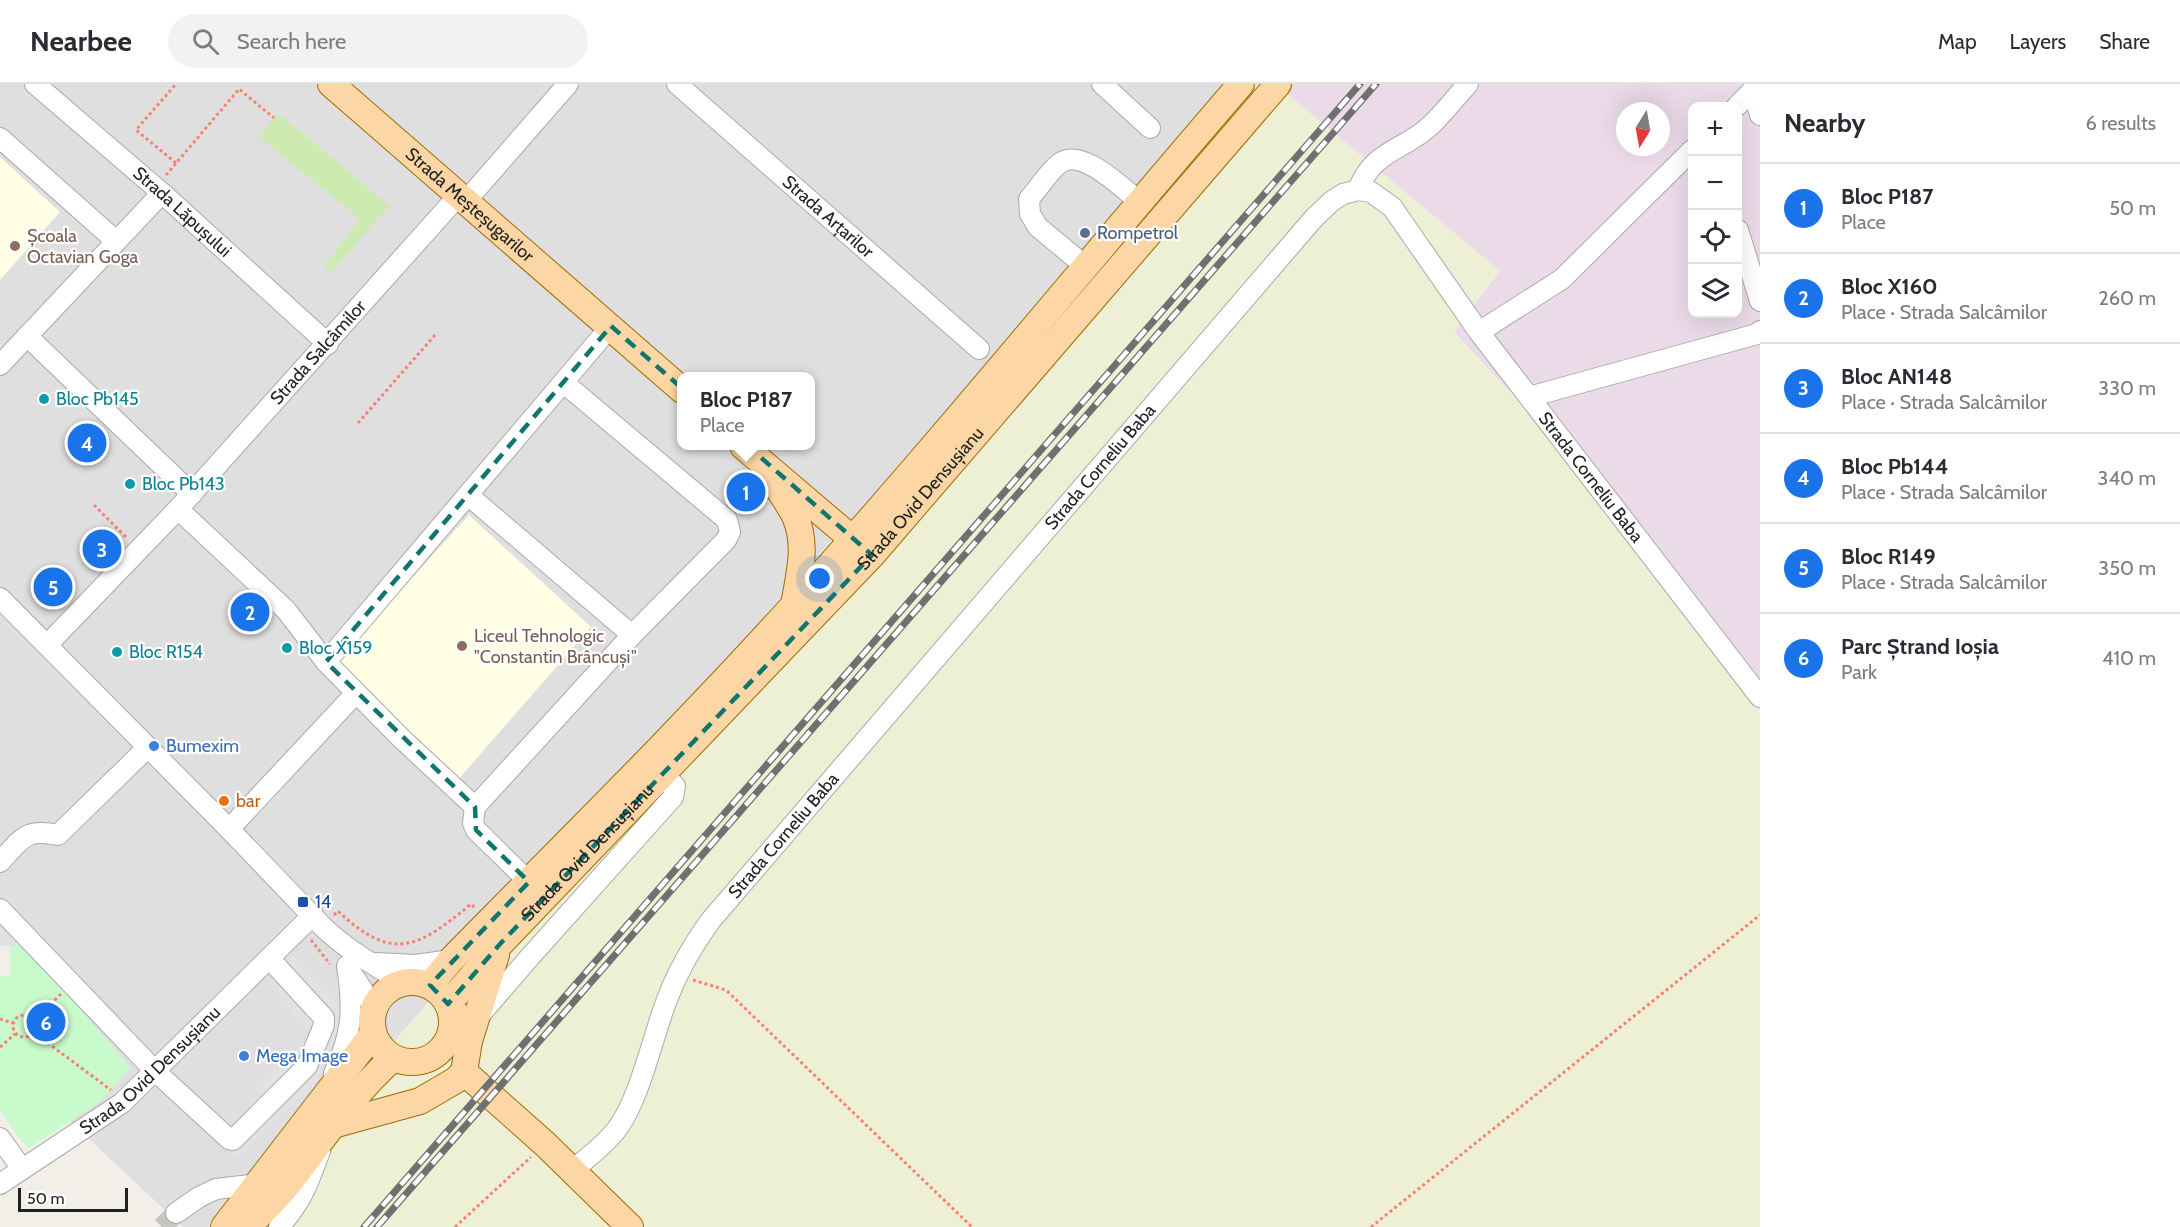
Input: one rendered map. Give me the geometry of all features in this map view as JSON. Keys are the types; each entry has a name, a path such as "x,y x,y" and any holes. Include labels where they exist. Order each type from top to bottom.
{"main road":[{"name":"Strada Meșteșugarilor","path":"331,84 677,386"},
{"name":"Strada Ovid Densușianu","path":"449,1005 500,944 535,892 641,768 794,605 862,547 1085,266 1241,84"},
{"name":"Strada Ovid Densușianu","path":"430,985 451,960 600,839 662,773 1278,84"},
{"path":"747,450 815,505 862,547"},
{"path":"766,466 795,517 801,536 802,557 794,605"},
{"path":"327,1120 420,1101 460,1076 500,944"},
{"path":"449,1005 452,1028 444,1047 436,1054 417,1062 395,1059 384,1052 373,1034 371,1021 374,1007 381,996 391,987 403,982 417,981 430,985 441,993 472,1031"},
{"path":"248,1227 291,1181 373,1034"},
{"path":"395,1059 400,1073 410,1079 435,1084 460,1076"},
{"path":"224,1227 259,1184 375,1074 395,1059"},
{"path":"460,1076 545,1144 630,1227"}],"street":[{"name":"Strada Lăpușului","path":"35,84 158,190 328,344"},
{"name":"Strada Salcâmilor","path":"47,645 178,510 568,84"},
{"name":"Strada Arțarilor","path":"677,84 979,349"},
{"path":"1102,84 1150,128"},
{"path":"1359,190 1364,174 1383,156 1429,127 1468,84"},
{"path":"1741,102 1756,87"},
{"path":"1756,87 1760,115"},
{"path":"0,138 116,241"},
{"path":"1479,332 1562,279 1688,154"},
{"path":"1085,266 1038,227 1030,214 1029,199 1058,164 1072,159 1089,163 1140,202"},
{"path":"0,365 116,241 158,190"},
{"name":"Strada Corneliu Baba","path":"573,1170 618,1128 631,1104 675,980 691,948 711,920 1314,218 1332,201 1343,195 1359,190 1371,192 1392,207 1479,332 1760,697"},
{"path":"1742,245 1760,301"},
{"path":"326,662 610,326"},
{"path":"1529,397 1757,334 1760,331"},
{"path":"27,336 192,494"},
{"path":"178,510 286,610 326,662 475,807 632,634 726,540 730,532 727,520 564,383"},
{"path":"468,495 632,634"},
{"path":"0,598 335,939 403,982"},
{"path":"229,829 356,693"},
{"path":"0,862 27,834 41,831 58,835 148,747"},
{"path":"472,1031 561,921 675,794 674,783 662,773"},
{"name":"Strada Ovid Densușianu","path":"475,807 473,823 476,830 535,892"},
{"path":"600,839 619,855"},
{"path":"535,892 561,921"},
{"path":"0,909 155,1071 225,1137 233,1140 307,1066 324,1025 324,1018 269,958"},
{"name":"Strada Ovid Densușianu","path":"0,1184 122,1103 313,915"},
{"path":"335,939 347,966 374,1007"},
{"path":"367,961 389,965 416,965 451,960"},
{"path":"279,1227 298,1205 305,1192 327,1120 349,1035 352,1005 347,966"},
{"path":"0,1137 26,1167"},
{"path":"176,1213 216,1189 259,1184"}],"path":[{"path":"176,84 136,130 176,164"},
{"path":"158,190 176,164 239,89 274,118"},
{"path":"358,423 435,335"},
{"path":"94,505 140,550"},
{"path":"1371,1227 1760,915"},
{"path":"675,980 695,980 726,990 972,1227"},
{"path":"33,1032 33,1021 70,984"},
{"path":"13,1023 20,1016 27,1016 33,1021"},
{"path":"0,1019 13,1023"},
{"path":"13,1023 15,1034"},
{"path":"15,1034 25,1037 33,1032"},
{"path":"33,1032 110,1089 122,1103"},
{"path":"0,1047 15,1034"},
{"path":"455,1227 545,1144"}],"highlighted area":[{"path":"611,326 872,555 500,944 448,1004 430,985 529,882 476,830 475,807 326,662"}],"shaded area":[{"path":"0,84 1232,84 925,446 844,526 232,1227 183,1227 43,1096 93,1036 0,934"},
{"path":"1232,84 1275,84 1500,271 1454,333 1568,454 1760,689 1760,1227 232,1227 844,526 925,446"},
{"path":"1275,84 1760,84 1760,689 1568,454 1454,332 1500,271"},
{"name":"Școala Octavian Goga","path":"0,157 60,212 0,280"},
{"name":"Liceul Tehnologic \"Constantin Brâncuși\"","path":"469,515 591,627 457,781 333,665"},
{"path":"0,910 16,927 16,946 0,946"},
{"path":"294,957 335,1001 344,1018 316,1081 237,1157 220,1140 263,1098 255,1089 311,1036 268,983"}],"green space":[{"path":"278,113 390,206 330,273 324,266 360,219 259,137"},
{"path":"11,930 131,1068 102,1100 28,1149 0,1111 0,976 11,976 9,946"}],"tunnel":[{"path":"162,1227 176,1213"}],"railway":[{"path":"364,1227 1360,84"},
{"path":"377,1227 1376,84"}],"place":[{"name":"Rompetrol","path":"1085,233"},
{"name":"Școala Octavian Goga","path":"15,246"},
{"name":"Bloc Pb145","path":"44,399"},
{"name":"Bloc Pb144","path":"87,443"},
{"name":"Bloc Pb143","path":"130,484"},
{"name":"Bloc P187","path":"746,492"},
{"name":"Bloc AN148","path":"102,549"},
{"name":"Bloc R149","path":"53,587"},
{"name":"Bloc X160","path":"250,612"},
{"name":"Liceul Tehnologic \"Constantin Brâncuși\"","path":"462,646"},
{"name":"Bloc X159","path":"287,648"},
{"name":"Bloc R154","path":"117,652"},
{"name":"Bumexim","path":"154,746"},
{"name":"bar","path":"224,801"},
{"name":"14","path":"303,902"},
{"name":"Parc Ștrand Ioșia","path":"46,1022"},
{"name":"Mega Image","path":"244,1056"}]}
